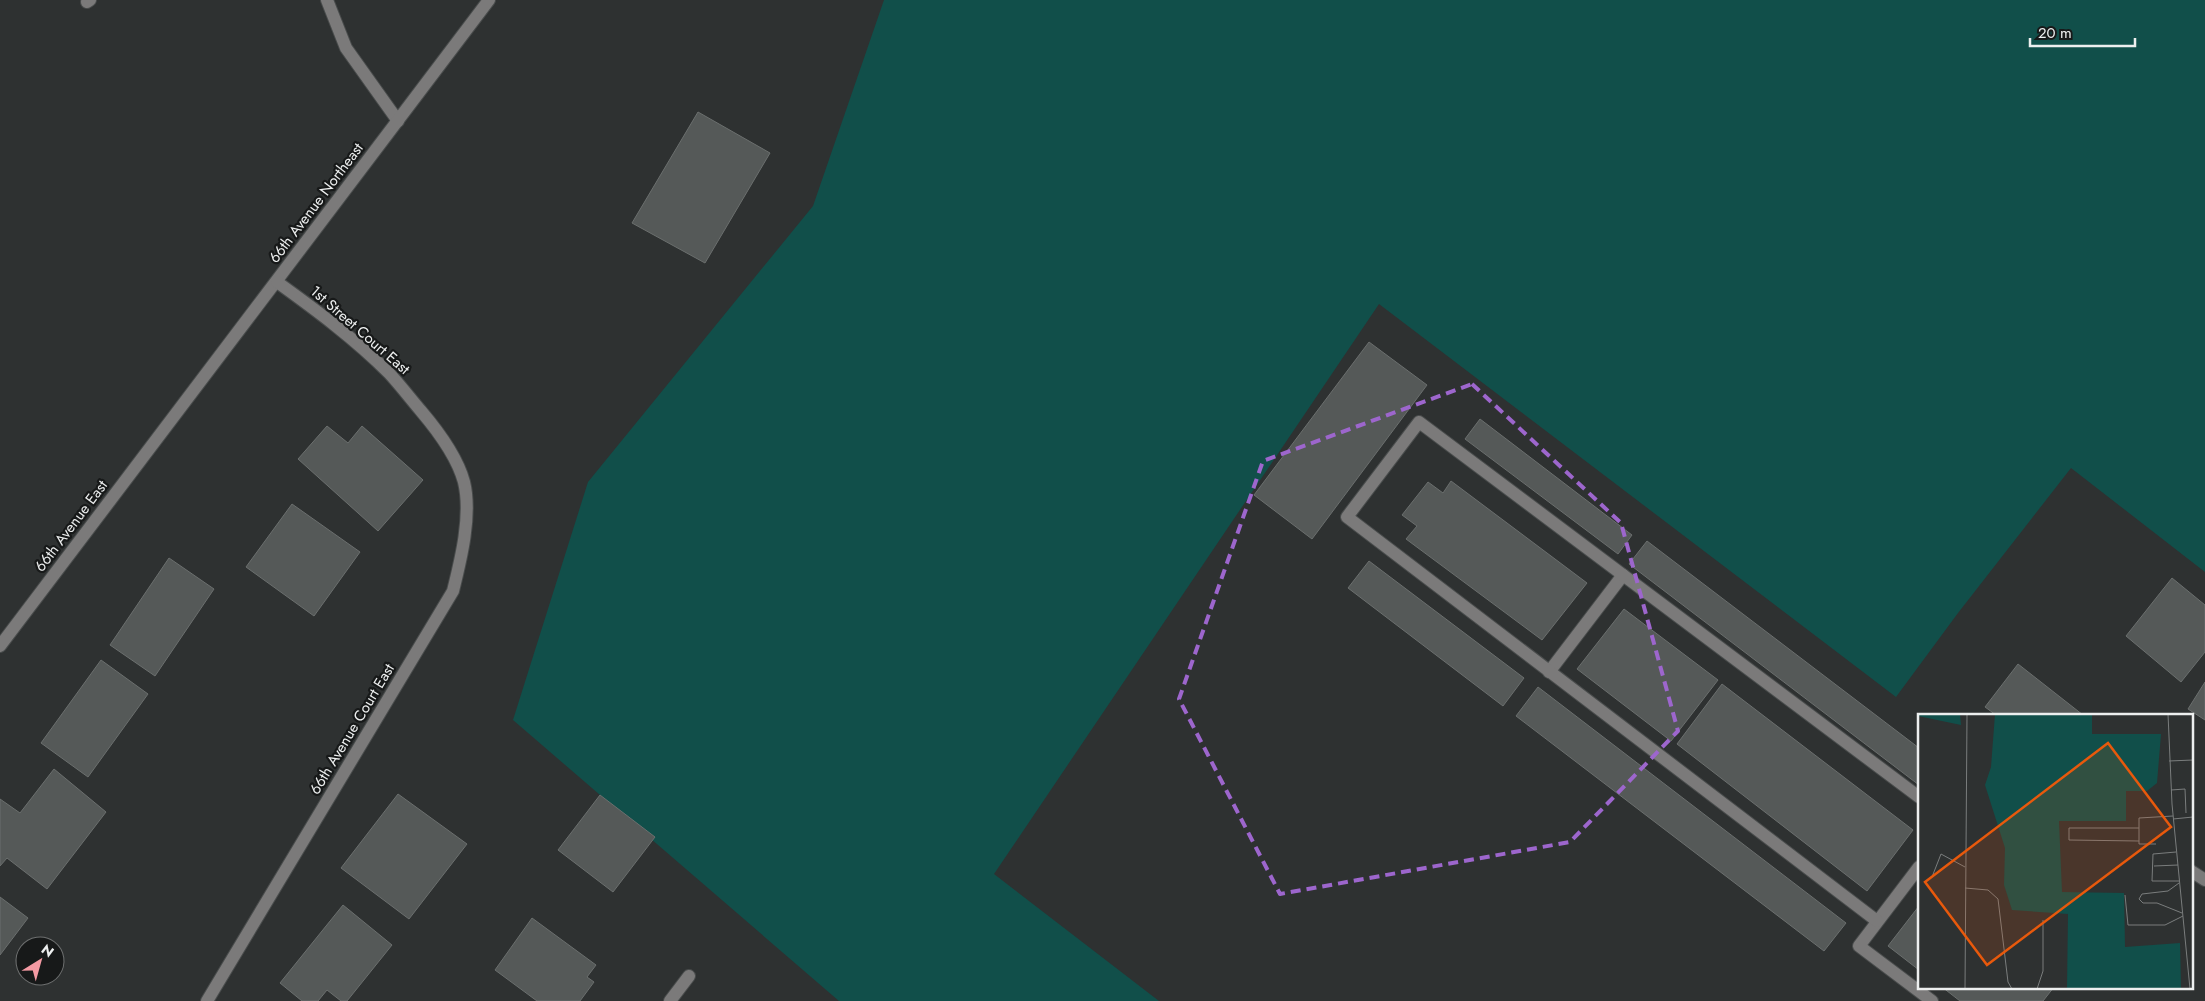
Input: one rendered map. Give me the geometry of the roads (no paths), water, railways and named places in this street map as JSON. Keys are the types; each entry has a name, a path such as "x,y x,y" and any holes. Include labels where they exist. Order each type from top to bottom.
{"street":[{"path":"327,0 346,48 398,121"},
{"name":"66th Avenue Northeast","path":"168,425 489,0"},
{"name":"1st Street Court East","path":"277,282 322,314 389,373 435,427 453,456"},
{"path":"1877,921 1347,517 1419,422 1918,796"},
{"name":"66th Avenue East","path":"0,646 168,425"},
{"name":"66th Avenue Court East","path":"207,1001 453,591 463,551 466,515 464,482 453,456"},
{"path":"1549,672 1623,574"},
{"path":"1918,868 1859,946 1932,1001"},
{"path":"2192,872 2205,880"},
{"path":"670,1001 689,976"}]}
